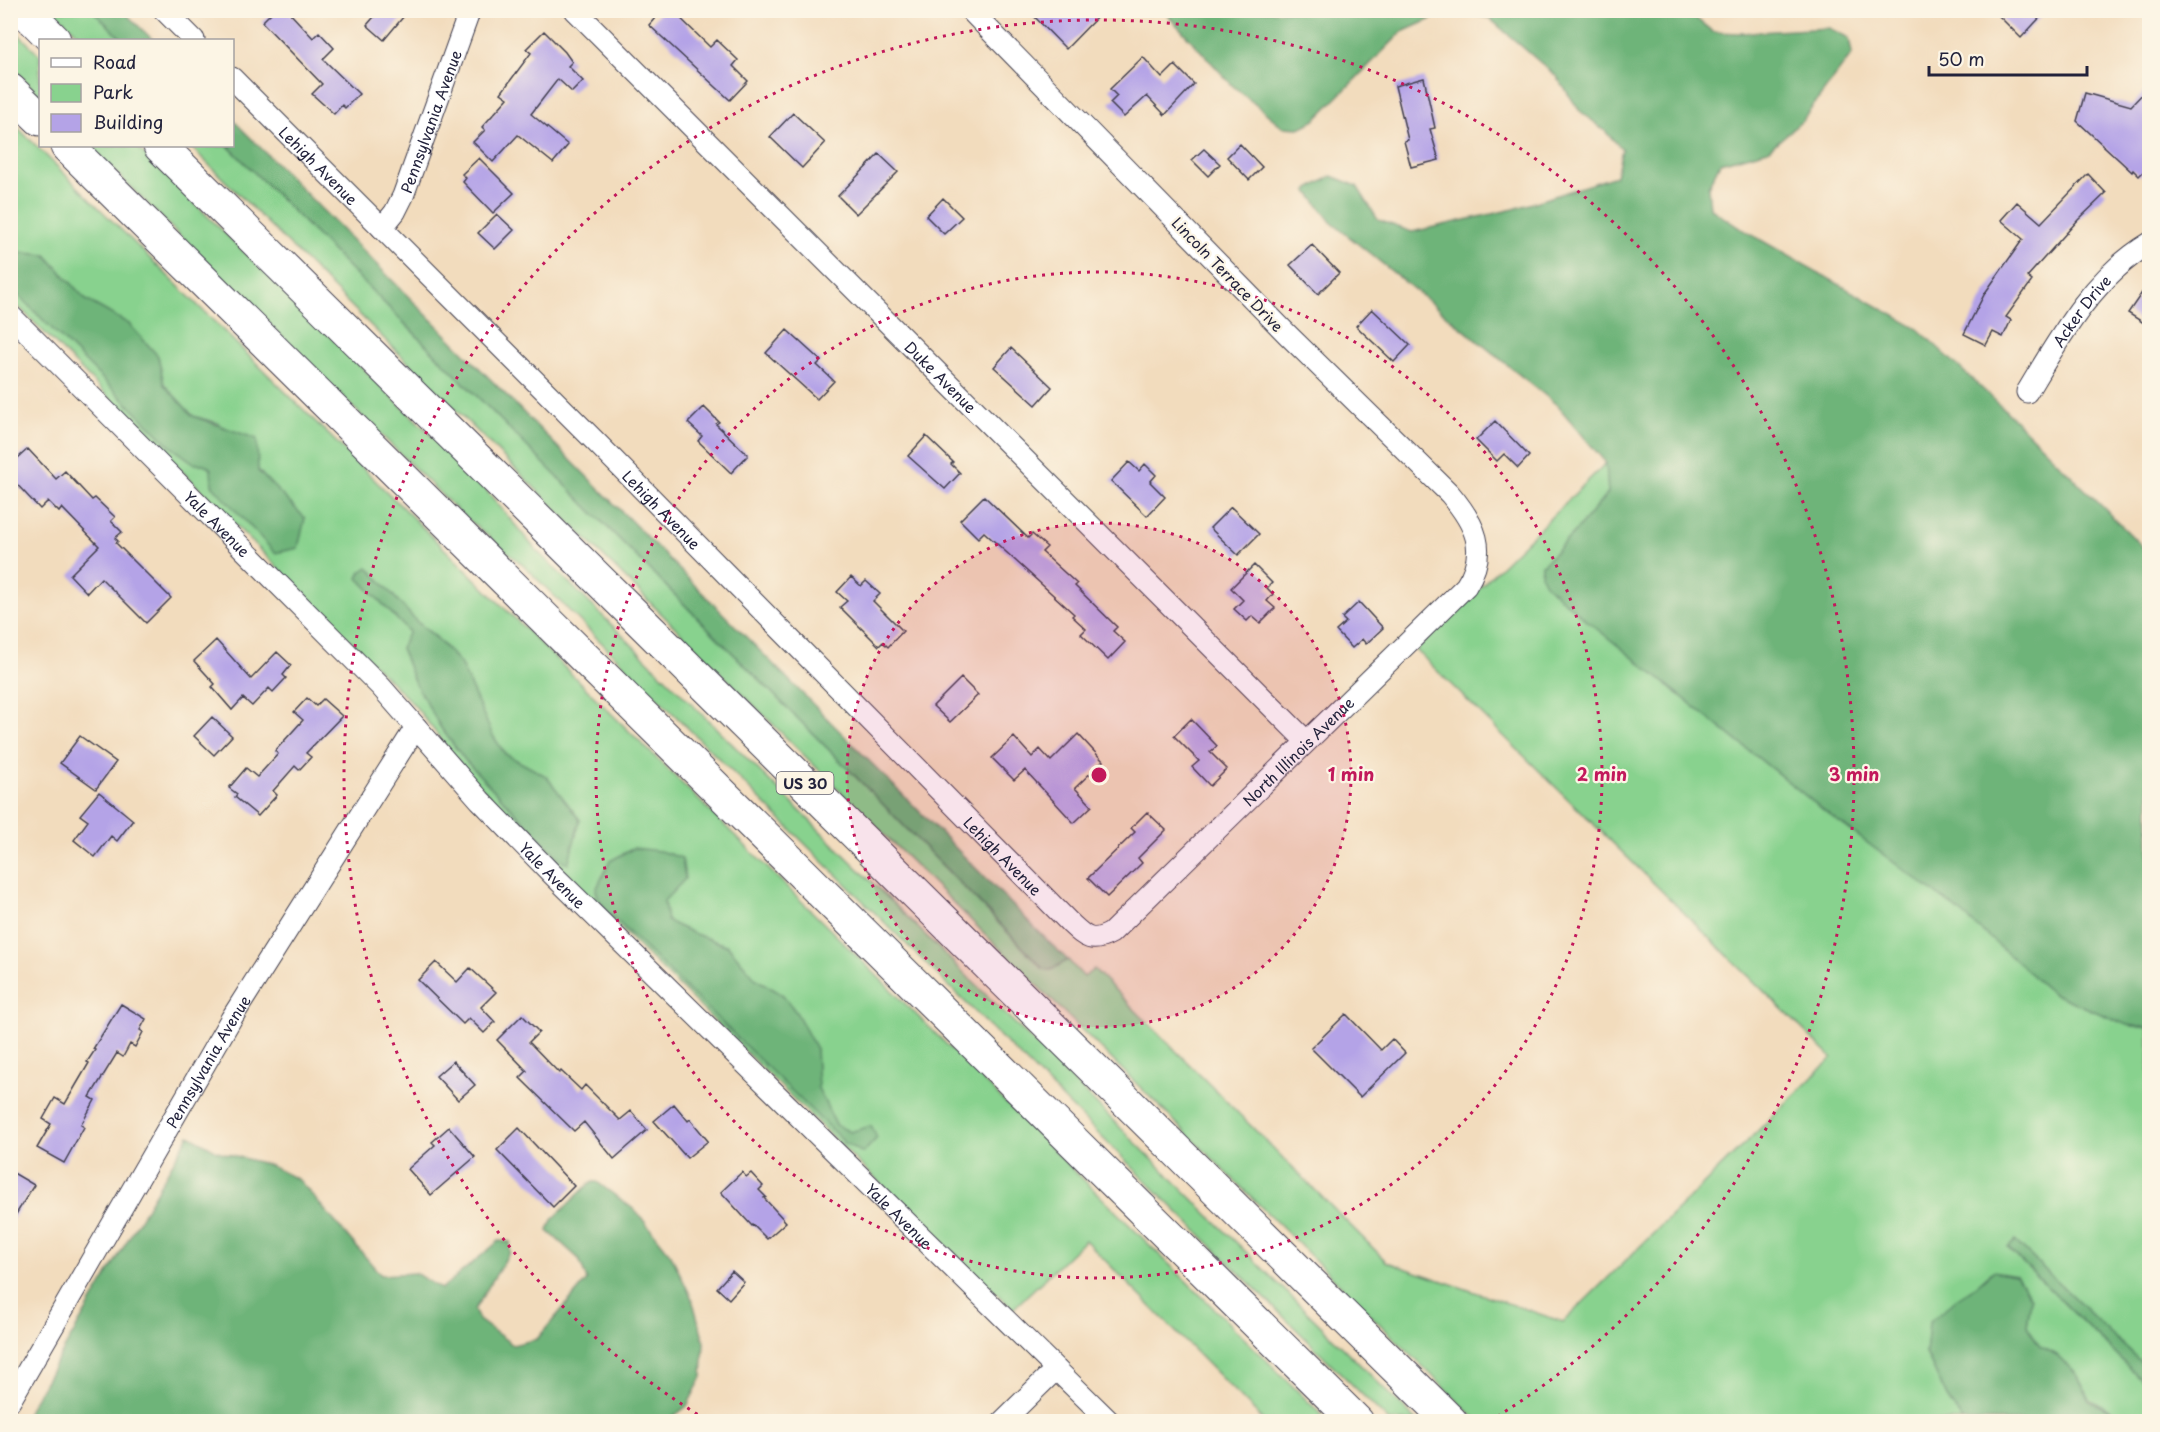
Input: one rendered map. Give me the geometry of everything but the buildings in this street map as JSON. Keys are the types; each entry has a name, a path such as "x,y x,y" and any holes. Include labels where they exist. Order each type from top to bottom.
{"highway":[{"path":"24,10 53,39"},
{"path":"10,90 39,118"},
{"path":"68,147 1357,1422"},
{"name":"US 30","path":"161,147 1451,1422"}],"street":[{"path":"164,10 193,39"},
{"name":"Pennsylvania Avenue","path":"382,228 395,212 403,196 470,10"},
{"name":"Duke Avenue","path":"575,10 1306,741"},
{"name":"Lincoln Terrace Drive","path":"970,10 1288,335 1450,494 1471,524 1478,542"},
{"name":"Lehigh Avenue","path":"234,80 1070,923 1080,933 1091,939"},
{"name":"Acker Drive","path":"2027,393 2082,306 2122,262 2150,243"},
{"name":"Yale Avenue","path":"10,315 381,687 480,800 552,874 1110,1422"},
{"name":"North Illinois Avenue","path":"1091,939 1100,939 1111,933 1466,586 1474,574 1478,561 1478,542"},
{"name":"Pennsylvania Avenue","path":"10,1401 231,1019 416,727"},
{"path":"1002,1422 1056,1369"}],"green space":[{"path":"54,11 93,11 122,39 83,39"},
{"path":"93,11 123,11 152,39 122,39"},
{"path":"1164,11 1449,11 1402,32 1314,121 1299,128 1283,127 1233,86"},
{"path":"1454,11 1690,11 1713,32 1741,33 1829,28 1849,38 1852,54 1802,121 1768,150 1720,163 1708,187 1710,208 1738,227 1918,329 2003,408 2149,553 2149,1028 2127,1025 2052,993 1957,909 1831,816 1586,620 1545,584 1541,576 1542,565 1574,533 1608,493 1606,463 1557,405 1331,222 1307,190 1332,176 1357,186 1378,220 1412,232 1514,209 1616,176 1622,149 1604,130 1579,110 1557,77 1489,18"},
{"path":"11,27 39,54 39,95 11,66"},
{"path":"10,120 1328,1421 1264,1421 1085,1240 1013,1309 862,1166 563,872 466,771 415,706 11,299 11,288 169,445 195,464 204,464 211,470 279,494 218,423 193,416 164,384 158,356 129,324 86,300 46,255 11,250","holes":["368,568 416,621 436,637 460,663 493,736 505,754 546,776 580,820 568,863 560,859 465,760 441,728 414,681 401,648 409,632 361,572","634,848 663,901 667,921 728,946 756,979 783,995 816,1049 817,1087 836,1125 850,1132 846,1144 599,900 596,890 610,861"]},
{"path":"234,121 1068,960 1051,970 1044,969 229,147 234,147"},
{"path":"90,147 137,147 481,484 536,550 1417,1421 1389,1421 523,565 458,511"},
{"path":"191,147 229,147 866,787 1043,969 1051,970 1068,960 1084,977 1094,969 1387,1262 1563,1322 1832,1058 1416,650 1606,463 1608,493 1574,533 1542,565 1545,584 1586,620 1831,816 1957,909 2127,1025 2149,1028 2149,1370 2015,1241 2008,1248 2149,1387 2149,1421 2128,1421 2090,1399 2078,1376 2057,1355 2040,1346 2027,1326 2031,1298 1993,1271 1976,1286 1957,1298 1926,1353 1949,1401 1963,1421 1478,1421"},
{"path":"10,250 46,255 86,300 129,324 158,356 164,385 193,416 257,439 258,471 305,518 298,548 275,553 212,485 211,469 204,464 195,464 169,445 11,288"},
{"path":"368,567 416,621 460,663 493,736 505,754 546,776 580,820 568,864 560,859 465,760 441,728 414,681 401,648 409,632 358,578 361,572"},
{"path":"634,848 660,851 682,858 685,879 664,901 667,921 728,946 756,979 783,995 796,1012 816,1049 818,1088 836,1125 850,1132 871,1126 877,1138 863,1153 846,1144 608,912 599,900 596,890 610,861"},
{"path":"189,1135 217,1151 269,1165 299,1180 381,1275 415,1273 441,1289 499,1241 510,1242 510,1252 474,1310 479,1320 513,1345 537,1339 587,1280 579,1259 548,1231 552,1220 591,1182 597,1182 636,1211 671,1255 692,1299 704,1341 702,1377 687,1406 668,1421 22,1421"},
{"path":"2015,1241 2149,1370 2149,1387 2008,1248"},
{"path":"1993,1271 2016,1275 2031,1298 2027,1326 2040,1346 2057,1355 2078,1376 2090,1401 2128,1421 1963,1421 1949,1401 1926,1353 1929,1323"}]}
